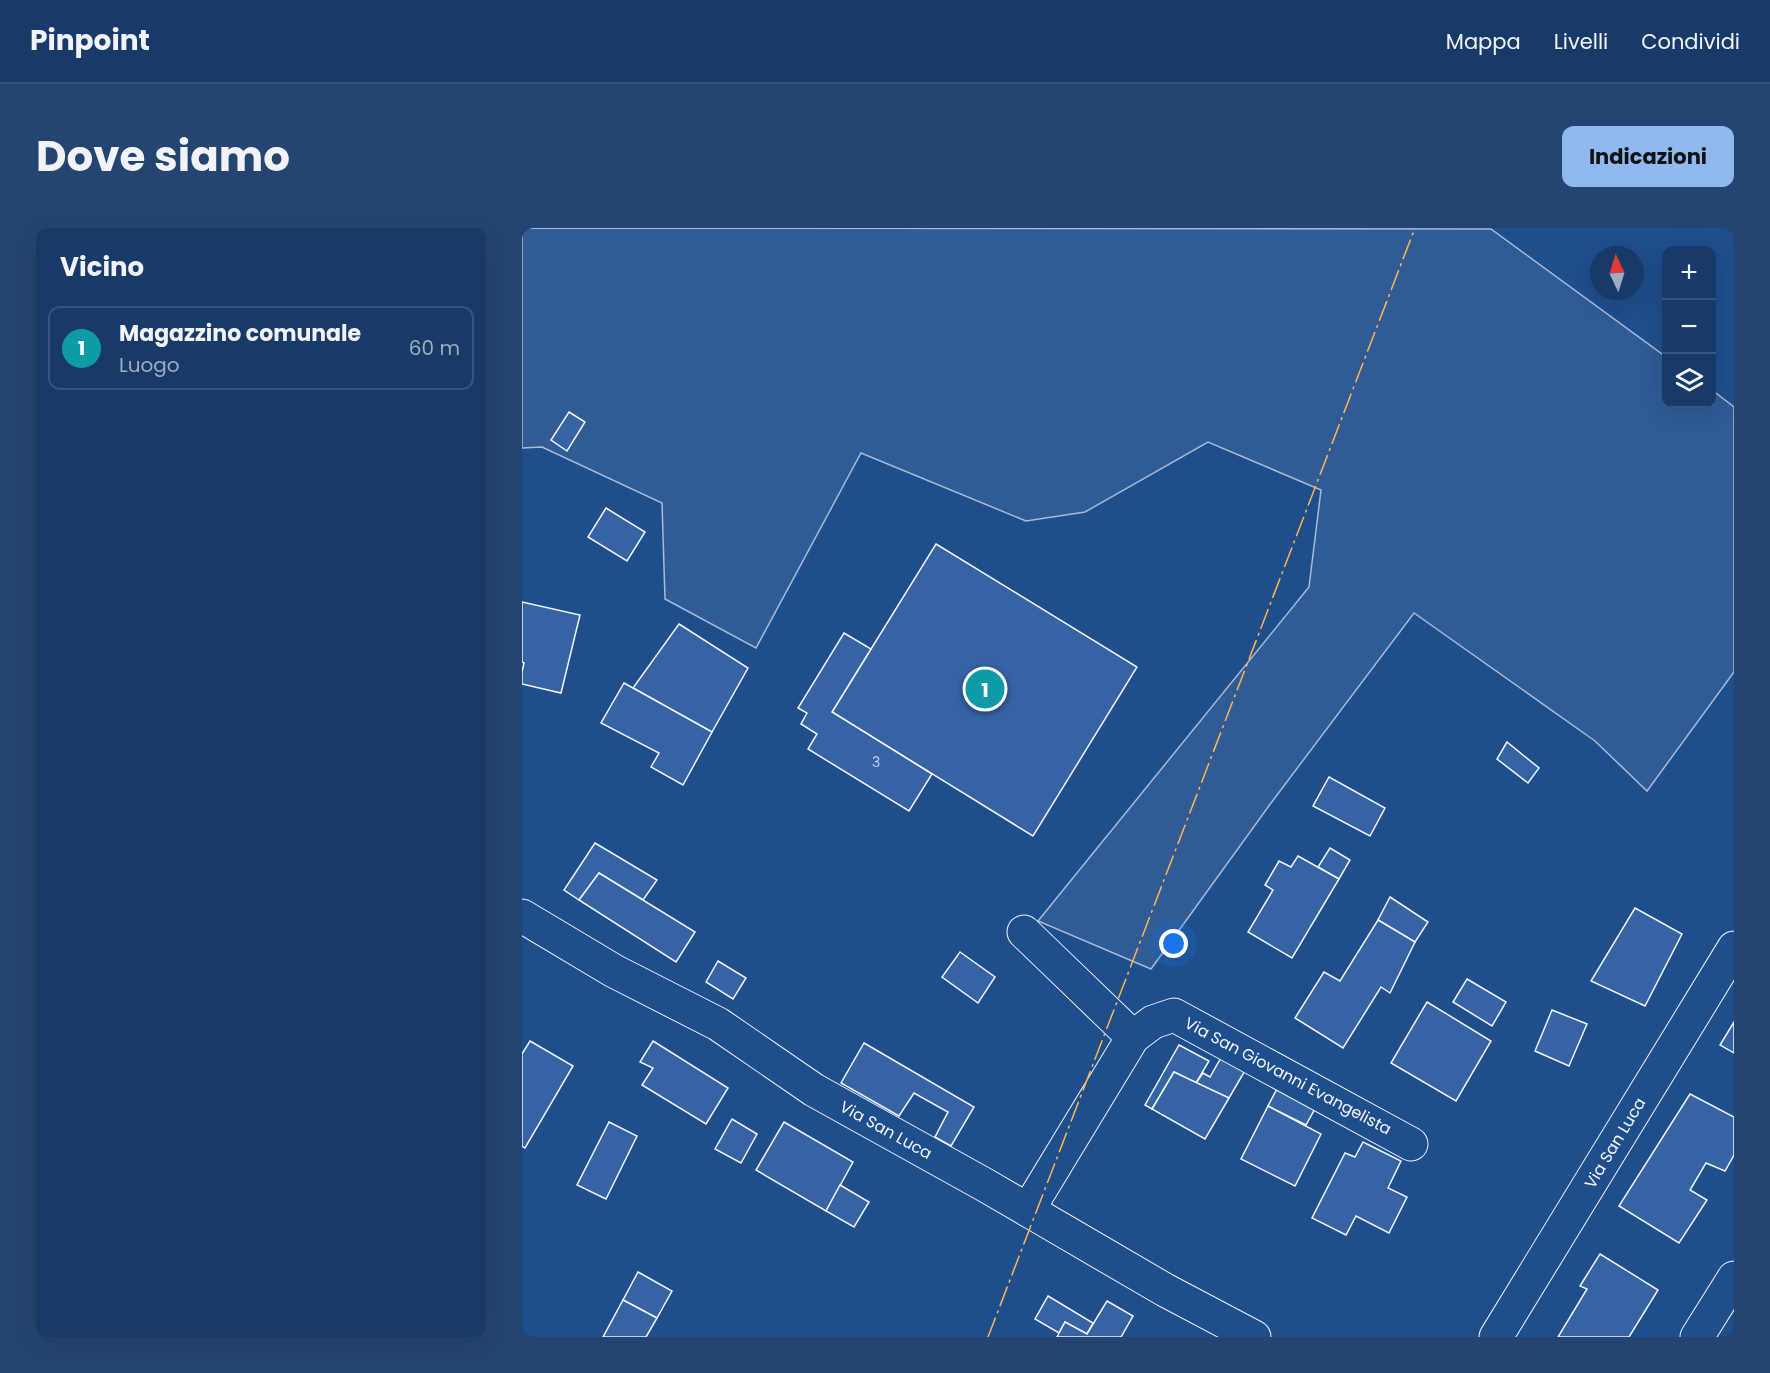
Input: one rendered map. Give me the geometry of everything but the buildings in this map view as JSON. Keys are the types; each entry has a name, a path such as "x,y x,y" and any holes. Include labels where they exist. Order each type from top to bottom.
{"street":[{"name":"Via San Luca","path":"522,916 614,971 718,1024 814,1090 1165,1290 1254,1337"},
{"path":"1024,932 1133,1037"},
{"name":"Via San Luca","path":"1496,1337 1734,948"},
{"name":"Via San Giovanni Evangelista","path":"1028,1210 1133,1037 1153,1022 1174,1015 1411,1144"},
{"path":"1697,1337 1734,1278"}],"shaded area":[{"path":"522,228 1491,229 1662,354 1662,408 1716,408 1716,393 1734,407 1734,672 1647,791 1595,741 1414,613 1271,803 1151,969 1038,921 1309,587 1321,490 1208,442 1085,512 1026,521 861,453 756,648 665,599 662,503 542,447 522,448"}],"power":[{"path":"988,1337 1415,228"}],"place":[{"name":"Magazzino comunale","path":"985,689"}]}
